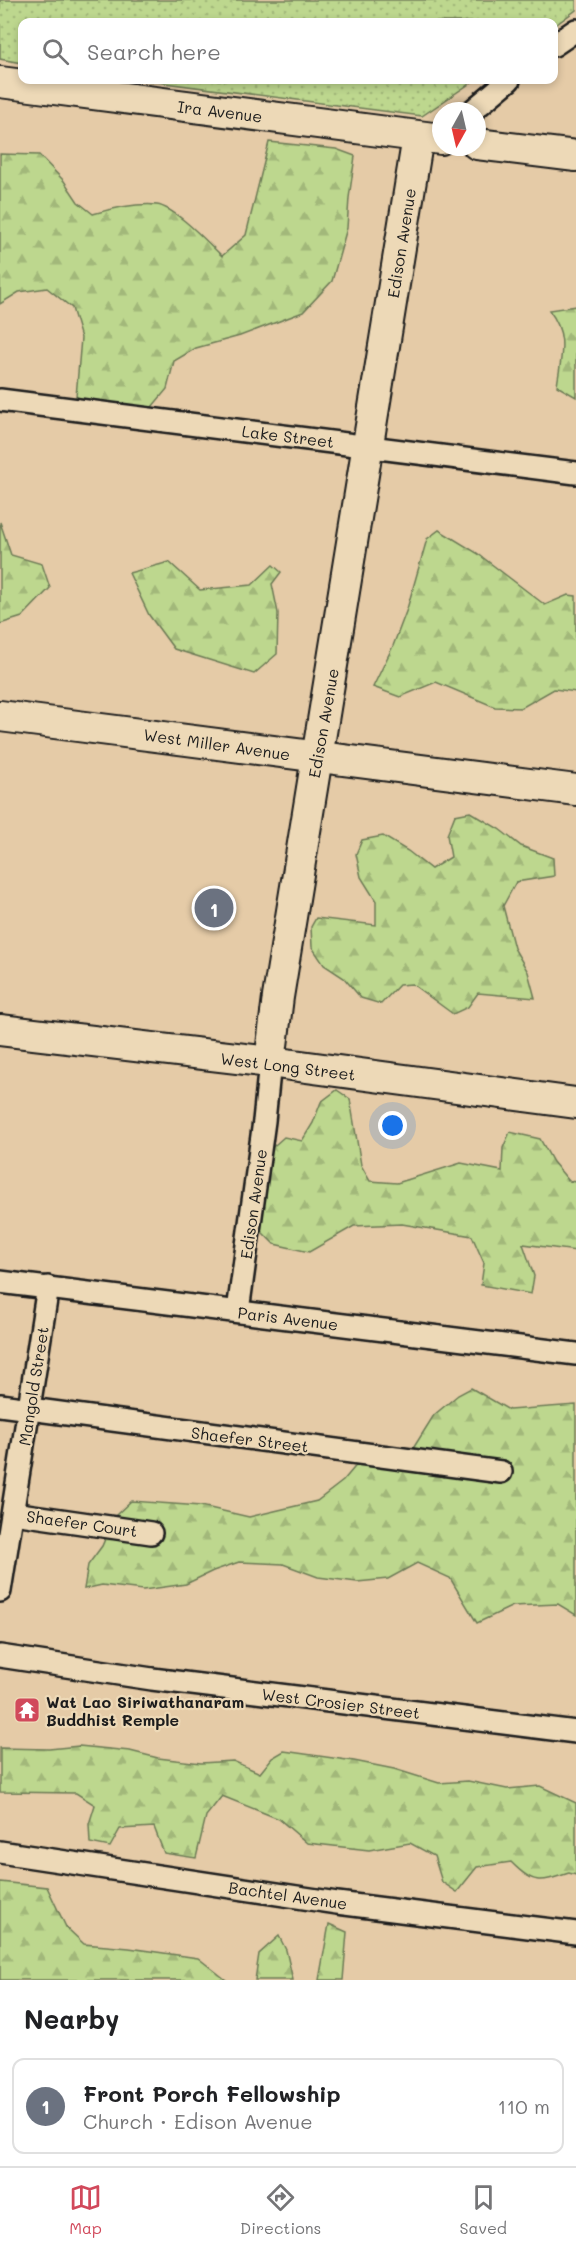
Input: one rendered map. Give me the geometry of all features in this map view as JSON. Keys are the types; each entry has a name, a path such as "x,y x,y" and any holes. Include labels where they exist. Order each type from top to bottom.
{"main road":[{"name":"Ira Avenue","path":"0,82 432,138"},
{"path":"486,145 576,156"},
{"name":"Edison Avenue","path":"270,1062 278,997 368,446 432,152"},
{"name":"West Miller Avenue","path":"0,716 576,790"},
{"name":"West Long Street","path":"0,1030 270,1062 576,1103"}],"street":[{"path":"558,42 576,30"},
{"path":"483,102 504,84"},
{"name":"Lake Street","path":"0,400 576,473"},
{"name":"Edison Avenue","path":"238,1311 270,1062"},
{"name":"Paris Avenue","path":"0,1282 576,1354"},
{"name":"Mangold Street","path":"0,1591 48,1287"},
{"name":"Shaefer Street","path":"0,1405 501,1472"},
{"name":"Shaefer Court","path":"13,1514 151,1533"},
{"name":"West Crosier Street","path":"0,1656 152,1679 576,1732"},
{"name":"Bachtel Avenue","path":"0,1852 338,1903 576,1933"}],"green space":[{"path":"0,0 576,0 576,10 558,23 558,18 18,18 18,62 0,59"},
{"path":"172,84 469,84 443,102 432,102 432,109 422,116"},
{"path":"269,142 336,149 355,156 347,228 332,281 303,312 240,336 196,348 174,361 167,389 152,407 114,406 76,397 81,338 72,308 47,288 19,292 0,304 0,154 39,155 64,181 78,202 93,214 133,205 157,205 165,208 191,227 222,256 246,235"},
{"path":"576,306 576,397 557,386 562,346 559,329 549,310"},
{"path":"0,522 11,555 42,564 50,588 22,617 0,624"},
{"path":"439,530 477,553 545,605 568,595 576,596 576,692 554,689 521,708 495,707 436,682 400,697 373,687 393,646 407,609 427,539"},
{"path":"169,562 200,590 252,585 273,565 281,572 272,584 278,613 277,654 254,674 174,649 149,615 129,573"},
{"path":"470,812 499,829 521,846 553,858 554,876 516,882 503,906 514,948 528,972 535,998 478,993 468,1007 453,1014 412,984 399,985 381,1004 361,998 344,978 324,965 312,947 311,927 316,918 376,925 376,901 361,877 356,854 362,840 383,836 408,851 431,869 451,857 447,835 455,815"},
{"path":"337,1090 350,1099 361,1165 370,1181 397,1183 461,1163 502,1171 503,1148 510,1132 540,1139 553,1162 569,1181 576,1182 576,1251 523,1244 534,1276 531,1294 481,1285 484,1263 472,1236 402,1224 354,1226 309,1252 274,1244 259,1229 267,1152 284,1137 302,1141 313,1123 321,1102"},
{"path":"471,1388 509,1410 576,1405 576,1615 558,1604 513,1606 477,1623 450,1578 417,1563 388,1579 357,1582 318,1577 283,1564 239,1562 186,1584 143,1590 102,1585 84,1589 88,1565 102,1546 115,1516 131,1501 201,1506 249,1517 317,1501 343,1481 359,1462 414,1447 434,1415 458,1395"},
{"path":"79,1746 130,1751 158,1758 201,1763 233,1761 260,1773 272,1758 284,1751 394,1769 439,1783 468,1781 507,1789 540,1786 576,1803 576,1875 569,1873 551,1879 537,1880 526,1875 511,1862 477,1867 457,1892 442,1882 434,1856 410,1843 369,1850 307,1843 279,1819 222,1796 206,1816 196,1858 164,1853 154,1827 120,1829 110,1847 90,1843 89,1824 95,1805 76,1793 0,1792 0,1748 49,1749"},
{"path":"0,1882 47,1887 66,1927 84,1944 198,1958 226,1980 0,1980"},
{"path":"329,1924 347,1932 343,1980 319,1980"},
{"path":"279,1936 286,1950 293,1980 255,1980 259,1954"}],"place":[{"name":"Front Porch Fellowship","path":"214,908"},
{"name":"Wat Lao Siriwathanaram Buddhist Remple","path":"27,1710"}]}
